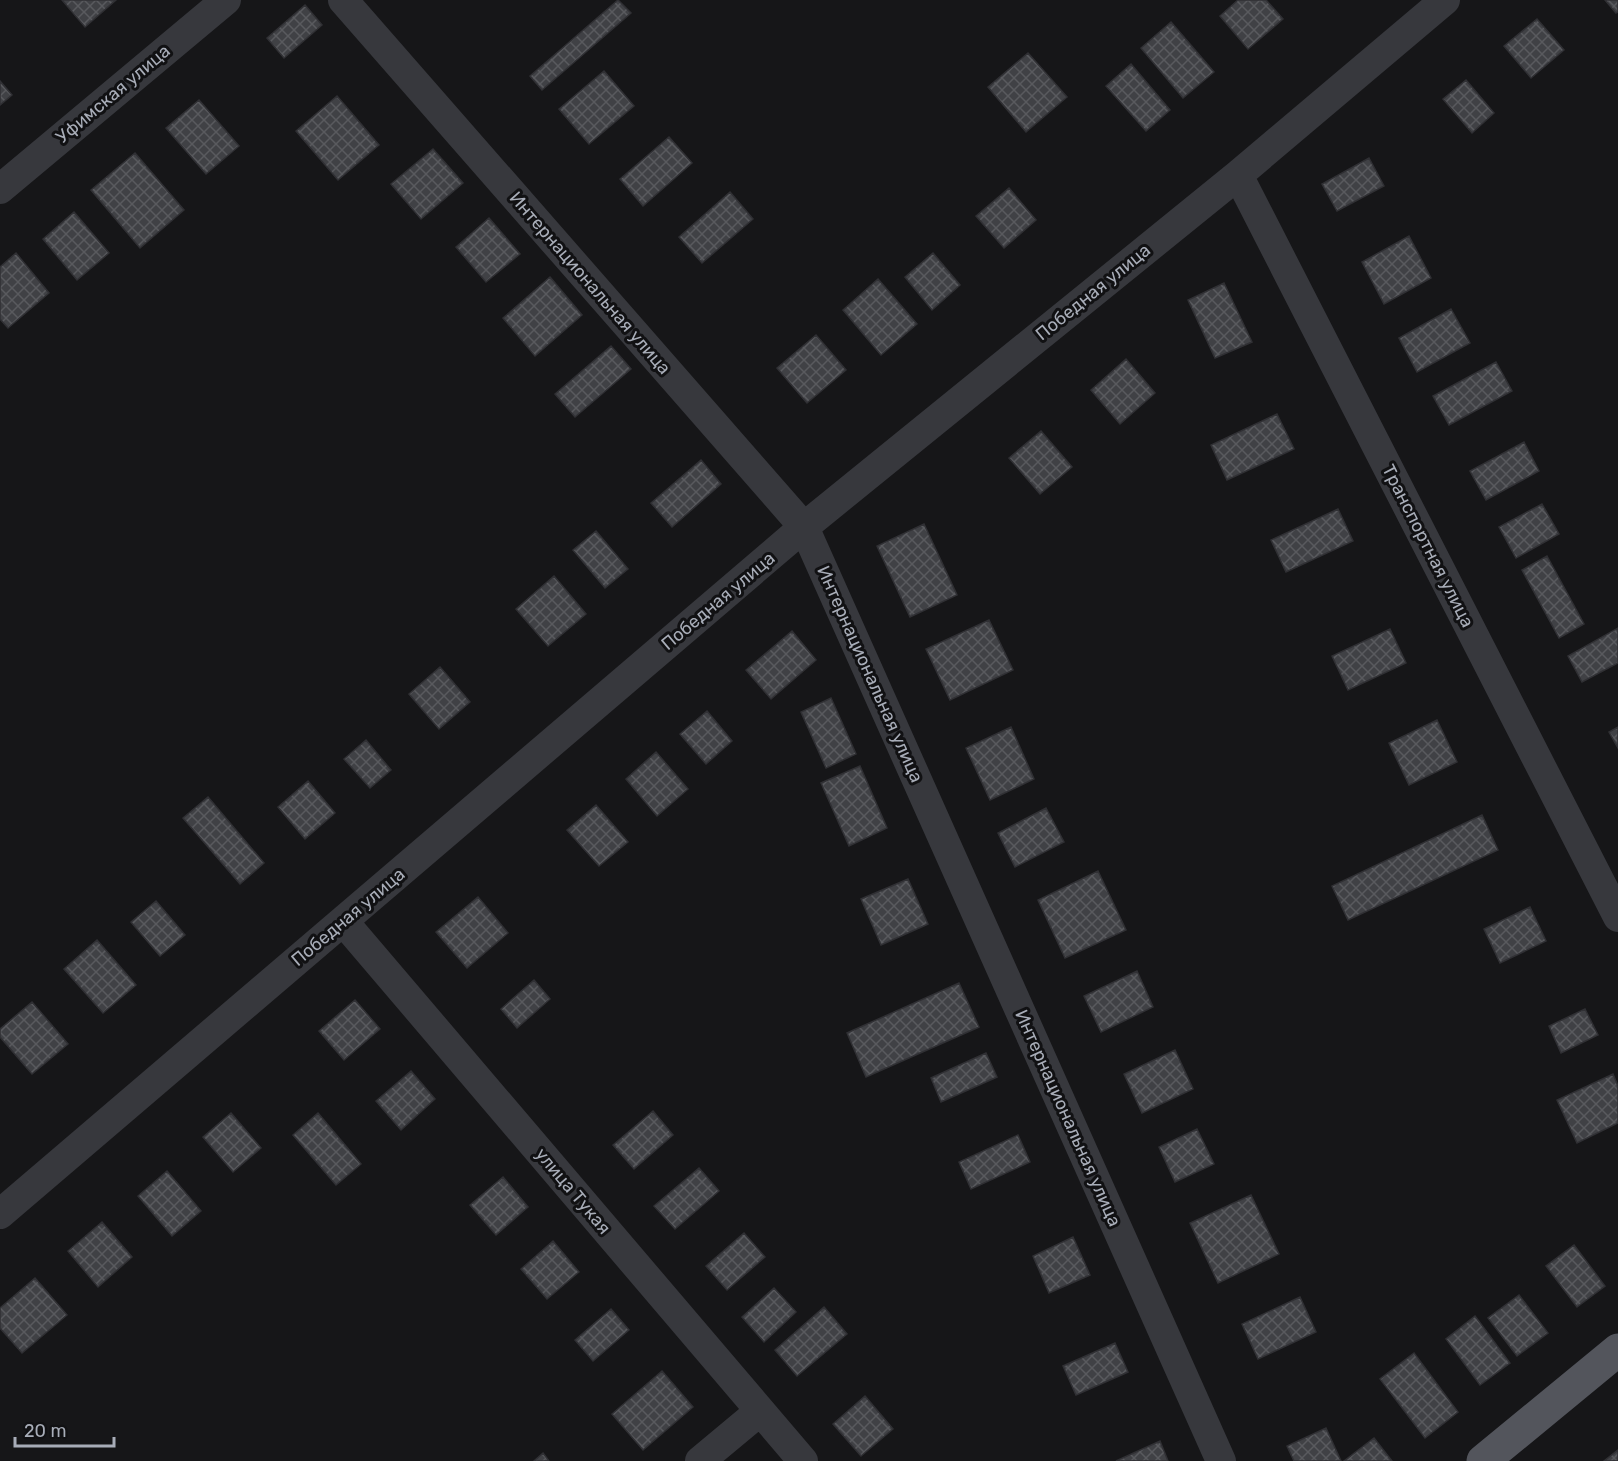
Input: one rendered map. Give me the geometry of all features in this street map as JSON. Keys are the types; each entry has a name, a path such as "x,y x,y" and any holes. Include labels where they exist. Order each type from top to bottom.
{"main road":[{"path":"1483,1461 1618,1350"}],"street":[{"name":"Уфимская улица","path":"0,189 226,0"},
{"name":"Интернациональная улица","path":"343,0 804,527 1221,1461"},
{"name":"Победная улица","path":"0,1214 804,527 1238,175 1444,0"},
{"name":"Транспортная улица","path":"1238,175 1618,917"},
{"name":"улица Тукая","path":"343,921 802,1461"},
{"path":"700,1461 760,1411"}],"building":[{"path":"62,0 116,0 85,27"},
{"path":"618,0 631,13 542,90 530,76"},
{"path":"1238,0 1266,0 1283,19 1248,49 1220,16"},
{"path":"1605,0 1618,0 1618,12 1616,13"},
{"path":"305,5 322,25 284,58 267,38"},
{"path":"1537,19 1564,50 1531,78 1504,46"},
{"path":"1171,22 1214,72 1183,98 1141,48"},
{"path":"1028,53 1067,97 1026,132 988,87"},
{"path":"1131,64 1170,110 1146,131 1106,86"},
{"path":"604,71 634,106 589,144 559,109"},
{"path":"1466,80 1494,113 1472,133 1443,99"},
{"path":"0,81 12,95 0,105"},
{"path":"337,96 379,145 338,180 296,131"},
{"path":"199,100 239,146 206,174 166,128"},
{"path":"669,137 692,163 643,206 620,179"},
{"path":"433,149 463,183 421,219 391,184"},
{"path":"135,153 184,210 140,248 91,190"},
{"path":"1369,158 1384,186 1337,211 1322,184"},
{"path":"1009,188 1036,220 1004,248 976,216"},
{"path":"730,192 753,219 702,263 679,237"},
{"path":"74,212 109,253 77,280 43,239"},
{"path":"489,218 520,254 486,282 456,247"},
{"path":"1409,236 1431,278 1384,304 1362,262"},
{"path":"16,253 49,293 8,328 0,319 0,267"},
{"path":"933,253 960,285 932,310 905,277"},
{"path":"550,277 582,315 535,356 503,318"},
{"path":"878,279 917,324 881,355 843,310"},
{"path":"1224,283 1252,342 1215,358 1188,300"},
{"path":"1451,309 1470,343 1417,372 1399,338"},
{"path":"816,335 846,370 807,403 777,368"},
{"path":"611,346 631,369 575,417 555,394"},
{"path":"1126,359 1155,393 1120,424 1091,390"},
{"path":"1496,362 1512,391 1449,425 1433,396"},
{"path":"1277,414 1294,449 1227,480 1211,445"},
{"path":"1041,431 1072,467 1040,494 1009,458"},
{"path":"1524,442 1539,471 1486,500 1470,471"},
{"path":"701,460 721,484 672,527 651,503"},
{"path":"1542,504 1559,534 1516,558 1499,527"},
{"path":"1338,509 1353,541 1286,572 1271,540"},
{"path":"924,524 957,595 910,617 877,546"},
{"path":"596,531 628,569 605,588 573,550"},
{"path":"1547,556 1584,624 1559,638 1522,570"},
{"path":"554,576 586,614 548,646 516,609"},
{"path":"989,620 1013,670 950,700 926,649"},
{"path":"1618,628 1618,663 1582,682 1568,656"},
{"path":"1390,629 1406,663 1348,690 1332,656"},
{"path":"792,631 816,660 771,699 746,670"},
{"path":"440,667 470,702 439,729 409,694"},
{"path":"831,698 856,754 826,768 801,712"},
{"path":"707,711 732,741 706,764 680,734"},
{"path":"1437,720 1457,762 1409,785 1389,743"},
{"path":"1011,727 1034,779 990,800 966,748"},
{"path":"1618,727 1618,748 1609,732"},
{"path":"366,740 391,770 370,788 344,759"},
{"path":"656,752 688,789 657,816 626,779"},
{"path":"860,766 887,828 849,846 821,783"},
{"path":"308,781 335,813 305,839 278,807"},
{"path":"208,797 264,863 240,884 183,818"},
{"path":"596,805 628,842 599,866 567,830"},
{"path":"1046,808 1064,842 1015,867 998,833"},
{"path":"1482,815 1498,850 1348,920 1332,886"},
{"path":"1098,871 1126,930 1065,958 1038,900"},
{"path":"908,879 928,924 881,945 861,899"},
{"path":"478,897 508,933 467,968 436,932"},
{"path":"156,901 185,935 160,956 131,922"},
{"path":"1530,907 1546,941 1500,963 1484,929"},
{"path":"97,940 136,985 103,1013 64,969"},
{"path":"1137,971 1153,1007 1101,1032 1084,996"},
{"path":"534,980 550,999 517,1028 501,1009"},
{"path":"959,983 979,1027 866,1077 847,1033"},
{"path":"355,1000 380,1029 344,1060 319,1031"},
{"path":"32,1002 68,1044 32,1074 0,1037 0,1029"},
{"path":"1585,1009 1598,1035 1561,1053 1549,1026"},
{"path":"1175,1050 1193,1089 1142,1113 1124,1074"},
{"path":"986,1053 997,1077 941,1102 931,1078"},
{"path":"411,1071 435,1099 401,1130 376,1101"},
{"path":"1613,1074 1618,1086 1618,1123 1577,1143 1557,1100"},
{"path":"653,1111 673,1135 634,1169 613,1145"},
{"path":"231,1113 261,1148 233,1172 203,1137"},
{"path":"318,1113 361,1164 336,1185 293,1135"},
{"path":"1197,1129 1214,1164 1175,1182 1159,1147"},
{"path":"1018,1135 1030,1162 971,1189 959,1162"},
{"path":"699,1168 719,1191 675,1229 654,1206"},
{"path":"167,1171 201,1211 172,1236 138,1196"},
{"path":"503,1177 528,1207 496,1235 470,1205"},
{"path":"1251,1195 1279,1254 1218,1283 1190,1223"},
{"path":"102,1222 132,1257 98,1287 68,1251"},
{"path":"744,1233 765,1257 727,1290 706,1266"},
{"path":"1073,1237 1090,1275 1049,1293 1033,1256"},
{"path":"553,1241 579,1272 547,1299 521,1269"},
{"path":"1574,1245 1605,1286 1577,1307 1546,1266"},
{"path":"35,1278 67,1315 22,1353 0,1328 0,1308"},
{"path":"774,1288 796,1312 764,1342 742,1317"},
{"path":"1519,1295 1548,1333 1517,1356 1488,1318"},
{"path":"1300,1297 1316,1332 1258,1359 1242,1324"},
{"path":"824,1307 847,1334 797,1376 775,1350"},
{"path":"611,1309 629,1330 593,1361 575,1340"},
{"path":"1475,1316 1510,1363 1480,1385 1446,1339"},
{"path":"1115,1343 1128,1372 1076,1395 1063,1366"},
{"path":"1414,1353 1458,1412 1425,1438 1380,1379"},
{"path":"662,1371 693,1407 643,1450 612,1414"},
{"path":"865,1396 893,1429 861,1456 833,1424"},
{"path":"1326,1428 1341,1461 1294,1461 1287,1446"},
{"path":"1374,1438 1392,1461 1344,1461"},
{"path":"1160,1441 1168,1461 1116,1461"},
{"path":"1618,1450 1618,1461 1604,1461"},
{"path":"543,1453 549,1461 534,1461"}]}
